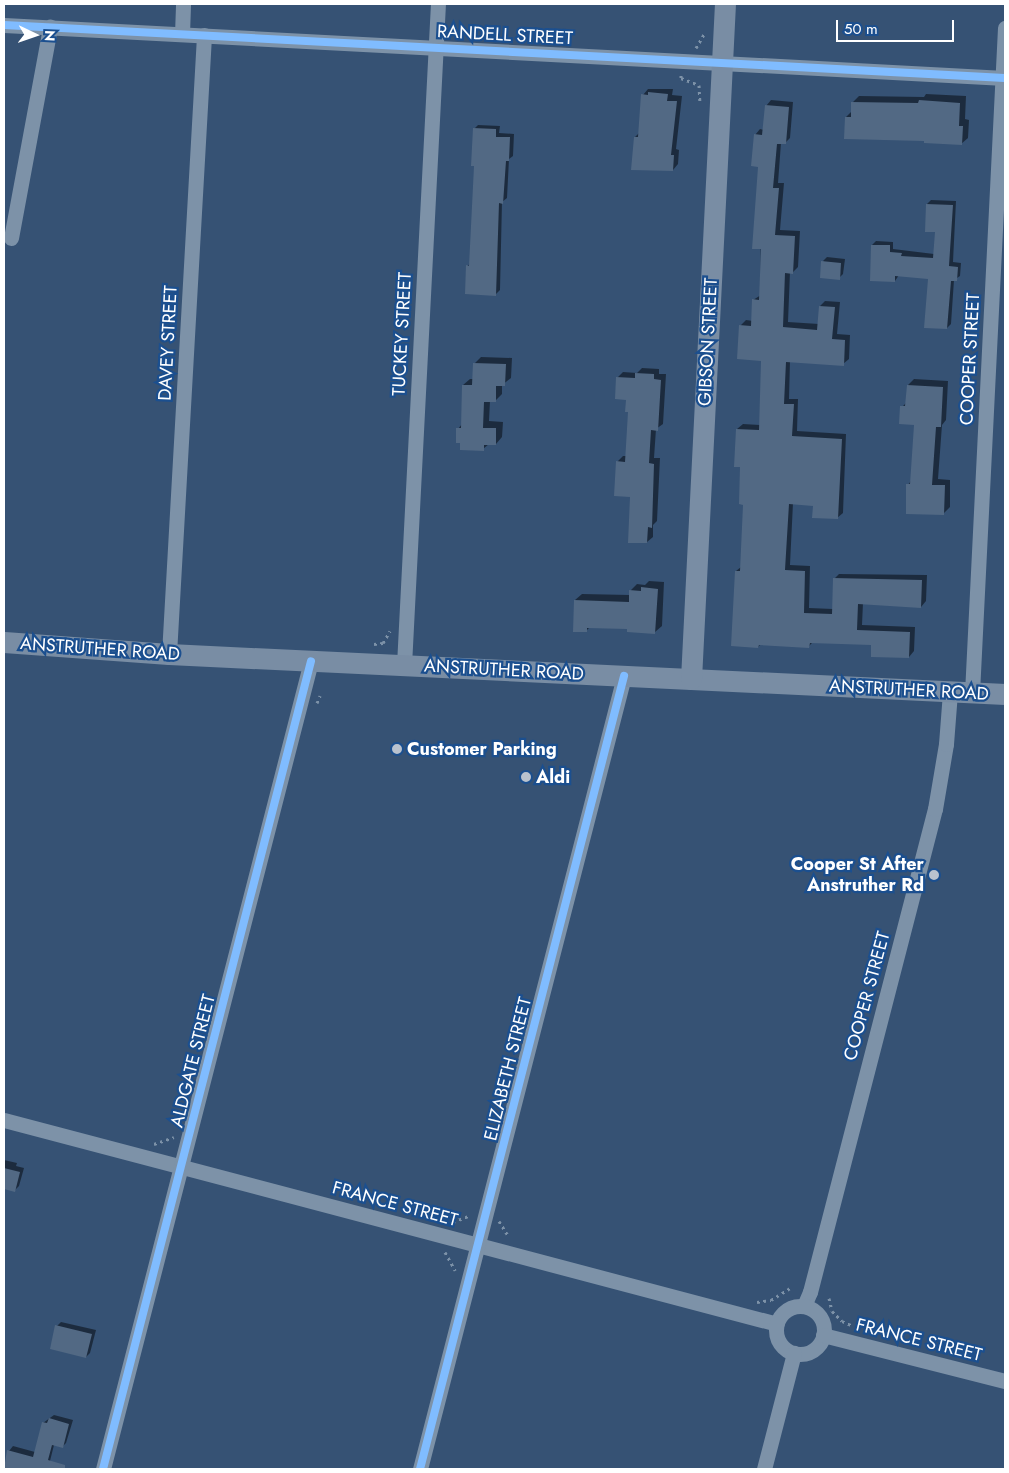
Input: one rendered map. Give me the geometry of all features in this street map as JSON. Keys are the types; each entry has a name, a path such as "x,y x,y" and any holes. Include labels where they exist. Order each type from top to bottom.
{"main road":[{"name":"GIBSON STREET","path":"691,679 725,4"},
{"name":"ANSTRUTHER ROAD","path":"4,642 169,654 1005,694"}],"street":[{"path":"182,34 183,4"},
{"name":"TUCKEY STREET","path":"404,665 438,4"},
{"name":"RANDELL STREET","path":"4,25 436,46 1004,78"},
{"path":"11,238 50,27"},
{"name":"COOPER STREET","path":"972,693 1005,28"},
{"name":"DAVEY STREET","path":"169,654 204,35"},
{"name":"ALDGATE STREET","path":"103,1469 312,661"},
{"name":"ELIZABETH STREET","path":"420,1469 624,676"},
{"name":"COOPER STREET","path":"804,1306 810,1292 935,809 946,744 950,692"},
{"name":"FRANCE STREET","path":"4,1120 777,1324"},
{"path":"797,1306 804,1306 818,1313 824,1327 823,1335 820,1342 809,1352 794,1352 782,1345 776,1331 777,1324 784,1312 797,1306"},
{"name":"FRANCE STREET","path":"823,1335 1005,1381"},
{"path":"764,1469 794,1352"}],"path":[{"path":"150,1146 172,1137 188,1142"},
{"path":"466,1291 453,1286 453,1264 445,1253 452,1223 474,1214 498,1218 513,1243"},
{"path":"755,1302 771,1300 792,1287"}],"building":[{"path":"648,92 668,94 667,101 677,101 671,155 674,155 673,171 631,170 634,137 638,137 641,94 648,95"},
{"path":"919,100 960,103 959,126 963,126 962,145 924,143 924,141 844,139 845,117 851,117 851,102 918,103"},
{"path":"765,105 789,107 786,144 777,144 773,188 779,188 775,235 795,236 793,274 785,273 783,327 817,330 819,306 835,307 832,339 845,340 844,366 786,362 784,404 794,404 792,436 842,439 838,519 812,518 813,506 789,504 785,570 805,571 804,613 832,614 833,578 922,580 921,608 858,604 857,630 910,632 909,658 871,657 871,645 810,643 809,648 759,645 758,648 731,646 735,571 740,571 743,505 739,504 740,467 734,467 736,429 759,430 761,361 737,359 739,325 751,326 752,299 759,300 761,249 752,249 758,167 751,166 754,134 762,135"},
{"path":"473,128 496,129 496,137 510,137 503,204 499,203 496,296 465,294 466,265 469,266 474,166 471,166"},
{"path":"926,204 953,205 949,266 958,267 957,281 951,281 947,329 924,328 928,279 895,276 895,282 870,281 871,245 890,245 890,252 902,253 901,256 933,258 935,232 925,232"},
{"path":"821,261 841,263 840,280 820,278"},
{"path":"473,363 506,364 505,386 496,386 496,402 484,402 483,428 496,428 496,445 484,445 484,451 460,450 460,443 456,443 456,428 461,428 462,385 472,385"},
{"path":"635,373 654,374 654,379 661,380 658,431 651,430 649,463 654,464 652,528 648,527 647,543 628,543 630,497 614,496 616,461 625,462 628,412 625,412 626,400 615,399 616,377 635,378"},
{"path":"907,385 943,387 941,427 936,427 932,485 945,485 944,515 906,514 906,484 910,484 914,425 899,424 900,406 905,406"},
{"path":"641,587 658,589 655,634 627,632 627,629 587,628 587,632 573,632 574,600 629,602 629,590 641,591"},
{"path":"4,1168 20,1172 15,1192 4,1189"},
{"path":"55,1325 92,1334 86,1358 50,1349"},
{"path":"49,1418 69,1424 63,1448 52,1445 48,1460 65,1465 65,1469 4,1469 7,1450 33,1457 42,1422 47,1423"}],"cycle path":[{"path":"4,25 1005,78"},
{"path":"103,1469 311,661"},
{"path":"420,1469 624,676"}],"place":[{"name":"Customer Parking","path":"397,749"},
{"name":"Aldi","path":"526,777"},
{"name":"Cooper St After Anstruther Rd","path":"934,875"}]}
